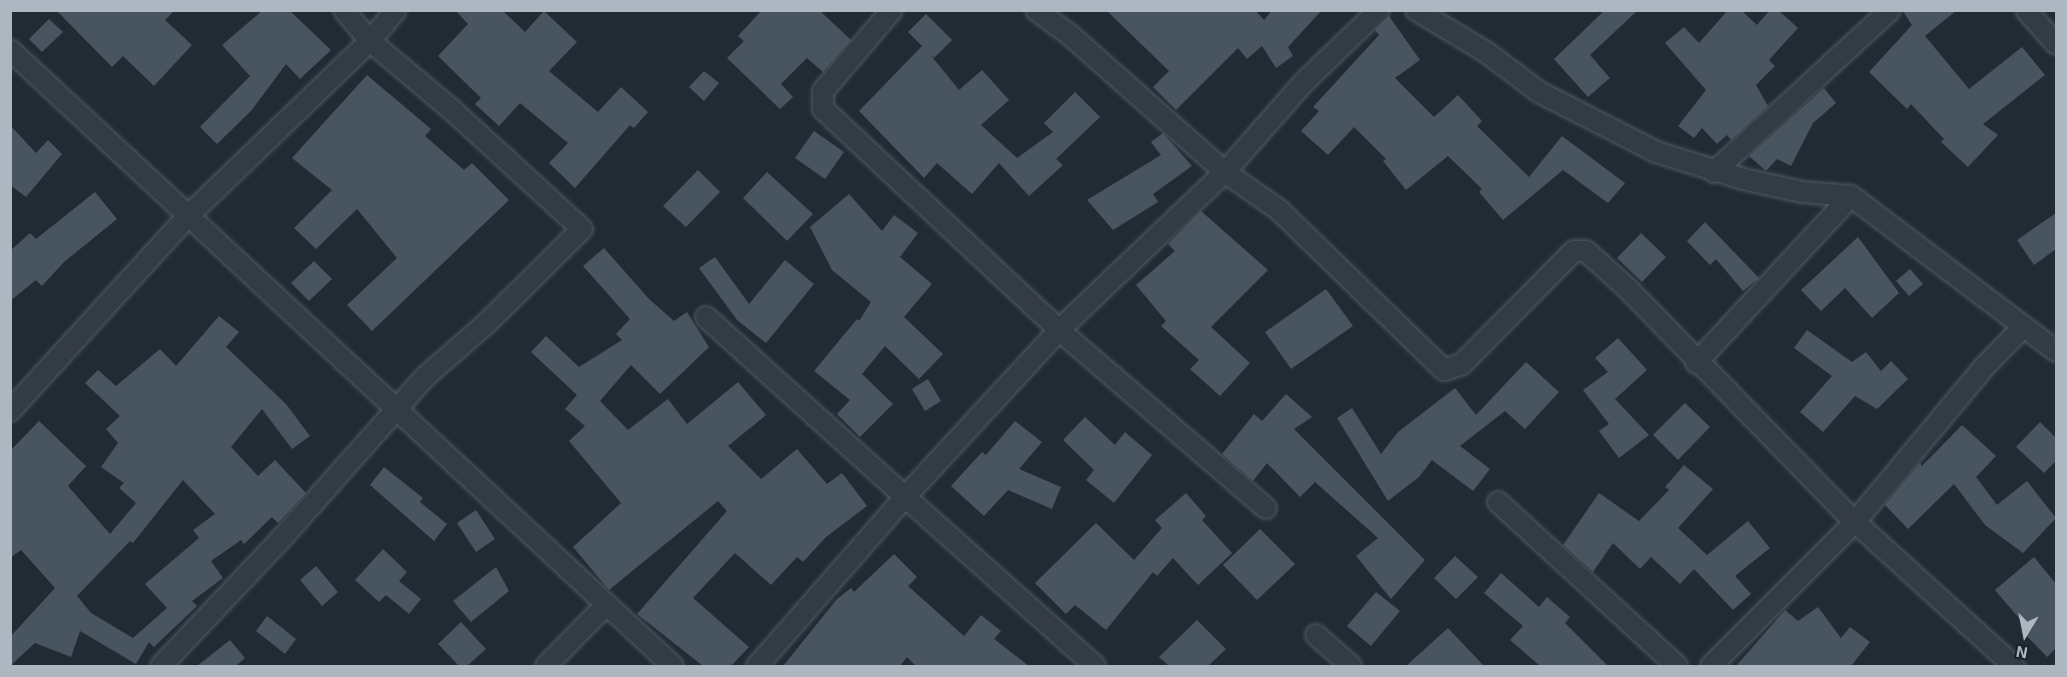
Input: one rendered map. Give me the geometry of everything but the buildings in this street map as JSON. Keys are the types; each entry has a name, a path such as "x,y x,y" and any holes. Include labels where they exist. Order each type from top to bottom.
{"street":[{"path":"161,666 283,537 396,407 582,229 452,110 370,41 344,10"},
{"path":"10,411 189,215 370,41 396,10"},
{"path":"892,10 824,91 823,109 1059,330 1266,508"},
{"path":"1036,10 1070,35 1225,172 1279,210 1444,370 1462,364 1574,251 1586,251 1599,260 1696,363 1855,522 2014,666"},
{"path":"758,666 905,497 1059,330 1225,172 1304,81 1379,10"},
{"path":"1416,10 1486,52 1539,92 1602,128 1714,172 1802,192 1851,196 2022,327 2054,343"},
{"path":"1714,172 1890,10"},
{"path":"2026,10 2056,44"},
{"path":"10,50 673,666"},
{"path":"1696,363 1851,196"},
{"path":"706,317 1095,666"},
{"path":"1712,666 1855,522 1985,366 2022,327"},
{"path":"1498,502 1677,666"},
{"path":"546,666 606,605"},
{"path":"1316,635 1351,666"}]}
